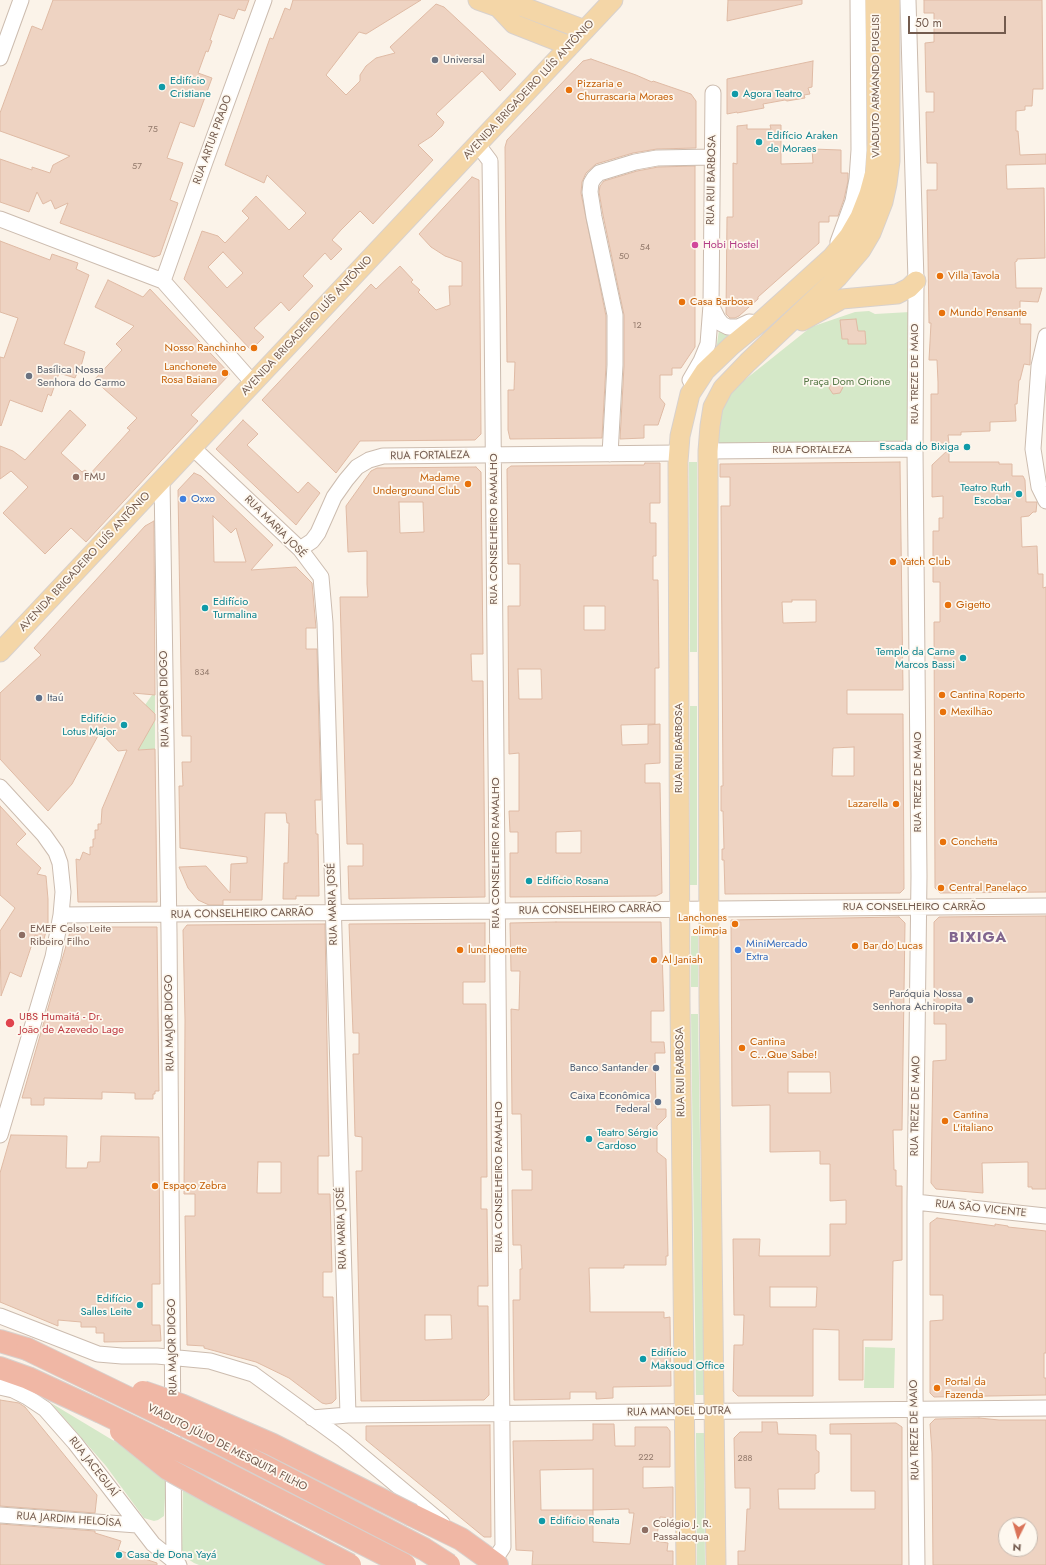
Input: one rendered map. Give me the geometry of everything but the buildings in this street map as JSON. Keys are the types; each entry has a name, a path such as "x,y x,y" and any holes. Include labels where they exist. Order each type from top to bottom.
{"highway":[{"name":"VIADUTO JÚLIO DE MESQUITA FILHO","path":"0,1341 27,1350 203,1435 424,1549 449,1565"},
{"path":"27,1350 181,1405 271,1444 461,1539 495,1563"},
{"name":"VIADUTO JÚLIO DE MESQUITA FILHO","path":"0,1368 28,1378 100,1411 210,1465 405,1565"},
{"path":"100,1411 134,1442 168,1468 214,1494 350,1565"}],"main road":[{"path":"478,0 498,7 521,6 585,30"},
{"name":"AVENIDA BRIGADEIRO LUÍS ANTÔNIO","path":"0,652 613,0"},
{"name":"VIADUTO ARMANDO PUGLISI","path":"832,257 849,236 860,217 869,194 875,172 877,144 875,0"},
{"name":"VIADUTO ARMANDO PUGLISI","path":"789,324 838,277 861,250 871,233 883,202 890,161 890,0"},
{"path":"498,7 514,24 570,46"},
{"path":"679,445 690,394 705,371 731,346 759,323 832,257"},
{"path":"716,1565 709,1000 708,451 710,426 713,407 723,388 748,362 789,324 805,320 842,299 897,294 909,288 916,281"},
{"name":"RUA RUI BARBOSA","path":"679,445 679,909 686,1565"},
{"path":"679,666 680,668 686,670 692,669 708,659"},
{"path":"679,696 683,692 692,690 708,697"},
{"path":"680,1001 709,1000"}],"street":[{"path":"0,58 21,0"},
{"name":"RUA ARTUR PRADO","path":"163,282 264,0"},
{"path":"832,257 853,201 857,179 859,150 858,0"},
{"name":"RUA TREZE DE MAIO","path":"908,0 916,281 915,449 919,907 915,1202 917,1565"},
{"name":"RUA RUI BARBOSA","path":"679,445 676,425 680,400 701,361 708,344 711,305 713,93"},
{"name":"RUA CONSELHEIRO RAMALHO","path":"478,145 490,161 503,1546 495,1563"},
{"path":"610,454 615,365 615,315 594,217 590,192 591,183 599,174 635,162 657,158 712,157"},
{"path":"0,219 163,282 253,383"},
{"path":"711,305 718,319 722,324 728,327 738,327 749,322 759,323"},
{"path":"1046,336 1039,366 1033,449 1039,487 1046,501"},
{"name":"RUA FORTALEZA","path":"300,549 312,541 318,533 334,497 357,467 369,460 383,456 610,454 679,445"},
{"name":"RUA MARIA JOSÉ","path":"193,448 300,549 321,577 324,597 348,1415"},
{"name":"RUA FORTALEZA","path":"708,451 915,449"},
{"name":"RUA MAJOR DIOGO","path":"162,480 169,915 176,1564"},
{"path":"0,787 44,835 56,852 60,863 63,892 61,915 52,957 0,1135"},
{"name":"RUA CONSELHEIRO CARRÃO","path":"61,915 1046,906"},
{"name":"RUA SÃO VICENTE","path":"915,1202 1046,1216"},
{"path":"0,1316 98,1354 210,1361 253,1374 349,1445 461,1539"},
{"name":"RUA JACEGUAÍ","path":"0,1387 13,1390 27,1397 44,1409 75,1443 153,1544 176,1564"},
{"name":"RUA MANOEL DUTRA","path":"312,1418 348,1415 1046,1408"},
{"name":"RUA JARDIM HELOÍSA","path":"0,1516 137,1525"}],"green space":[{"name":"Praça Dom Orione","path":"869,311 875,314 910,312 911,443 716,446 720,411 732,390 811,327 855,312"},
{"path":"719,330 732,337 715,357"},
{"path":"689,462 697,462 697,652 690,652"},
{"path":"152,695 155,695 155,714 145,705"},
{"path":"690,706 697,706 697,885 690,885"},
{"path":"155,720 155,749 133,750 143,740"},
{"path":"691,936 698,936 698,987 691,987"},
{"path":"691,1014 698,1014 704,1395 696,1395"},
{"path":"865,1347 895,1348 894,1388 864,1388"},
{"path":"51,1403 129,1450 166,1480 164,1516 154,1521 144,1518 106,1466"},
{"path":"696,1433 704,1433 705,1565 697,1565"},
{"path":"183,1482 244,1523 335,1565 199,1565 194,1563 188,1559 182,1550"}],"place":[{"name":"Universal","path":"435,60"},
{"name":"Edifício Cristiane","path":"162,87"},
{"name":"Pizzaria e Churrascaria Moraes","path":"569,90"},
{"name":"Agora Teatro","path":"735,94"},
{"name":"Edifício Araken de Moraes","path":"759,142"},
{"name":"Hobi Hostel","path":"695,245"},
{"name":"Villa Tavola","path":"940,276"},
{"name":"Casa Barbosa","path":"682,302"},
{"name":"Mundo Pensante","path":"942,313"},
{"name":"Nosso Ranchinho","path":"254,348"},
{"name":"Lanchonete Rosa Baiana","path":"225,373"},
{"name":"Basílica Nossa Senhora do Carmo","path":"29,376"},
{"name":"Escada do Bixiga","path":"967,447"},
{"name":"FMU","path":"76,477"},
{"name":"Madame Underground Club","path":"468,484"},
{"name":"Teatro Ruth Escobar","path":"1019,494"},
{"name":"Oxxo","path":"183,499"},
{"name":"Yatch Club","path":"893,562"},
{"name":"Gigetto","path":"948,605"},
{"name":"Edifício Turmalina","path":"205,608"},
{"name":"Templo da Carne Marcos Bassi","path":"963,658"},
{"name":"Cantina Roperto","path":"942,695"},
{"name":"Itaú","path":"39,698"},
{"name":"Mexilhão","path":"943,712"},
{"name":"Edifício Lotus Major","path":"124,725"},
{"name":"Lazarella","path":"896,804"},
{"name":"Conchetta","path":"943,842"},
{"name":"Edifício Rosana","path":"529,881"},
{"name":"Central Panelaço","path":"941,888"},
{"name":"Lanchones olimpia","path":"735,924"},
{"name":"EMEF Celso Leite Ribeiro Filho","path":"22,935"},
{"name":"Bar do Lucas","path":"855,946"},
{"name":"luncheonette","path":"460,950"},
{"name":"MiniMercado Extra","path":"738,950"},
{"name":"Al Janiah","path":"654,960"},
{"name":"Paróquia Nossa Senhora Achiropita","path":"970,1000"},
{"name":"UBS Humaitá - Dr. João de Azevedo Lage","path":"10,1023"},
{"name":"Cantina C...Que Sabe!","path":"742,1048"},
{"name":"Banco Santander","path":"656,1068"},
{"name":"Caixa Econômica Federal","path":"658,1102"},
{"name":"Cantina L'italiano","path":"945,1121"},
{"name":"Teatro Sérgio Cardoso","path":"589,1139"},
{"name":"Espaço Zebra","path":"155,1186"},
{"name":"Edifício Salles Leite","path":"140,1305"},
{"name":"Edifício Maksoud Office","path":"643,1359"},
{"name":"Portal da Fazenda","path":"937,1388"},
{"name":"Edifício Renata","path":"542,1521"},
{"name":"Colégio J. R. Passalacqua","path":"645,1530"},
{"name":"Casa de Dona Yayá","path":"119,1555"}],"district":[{"name":"BIXIGA","path":"978,938"}]}
